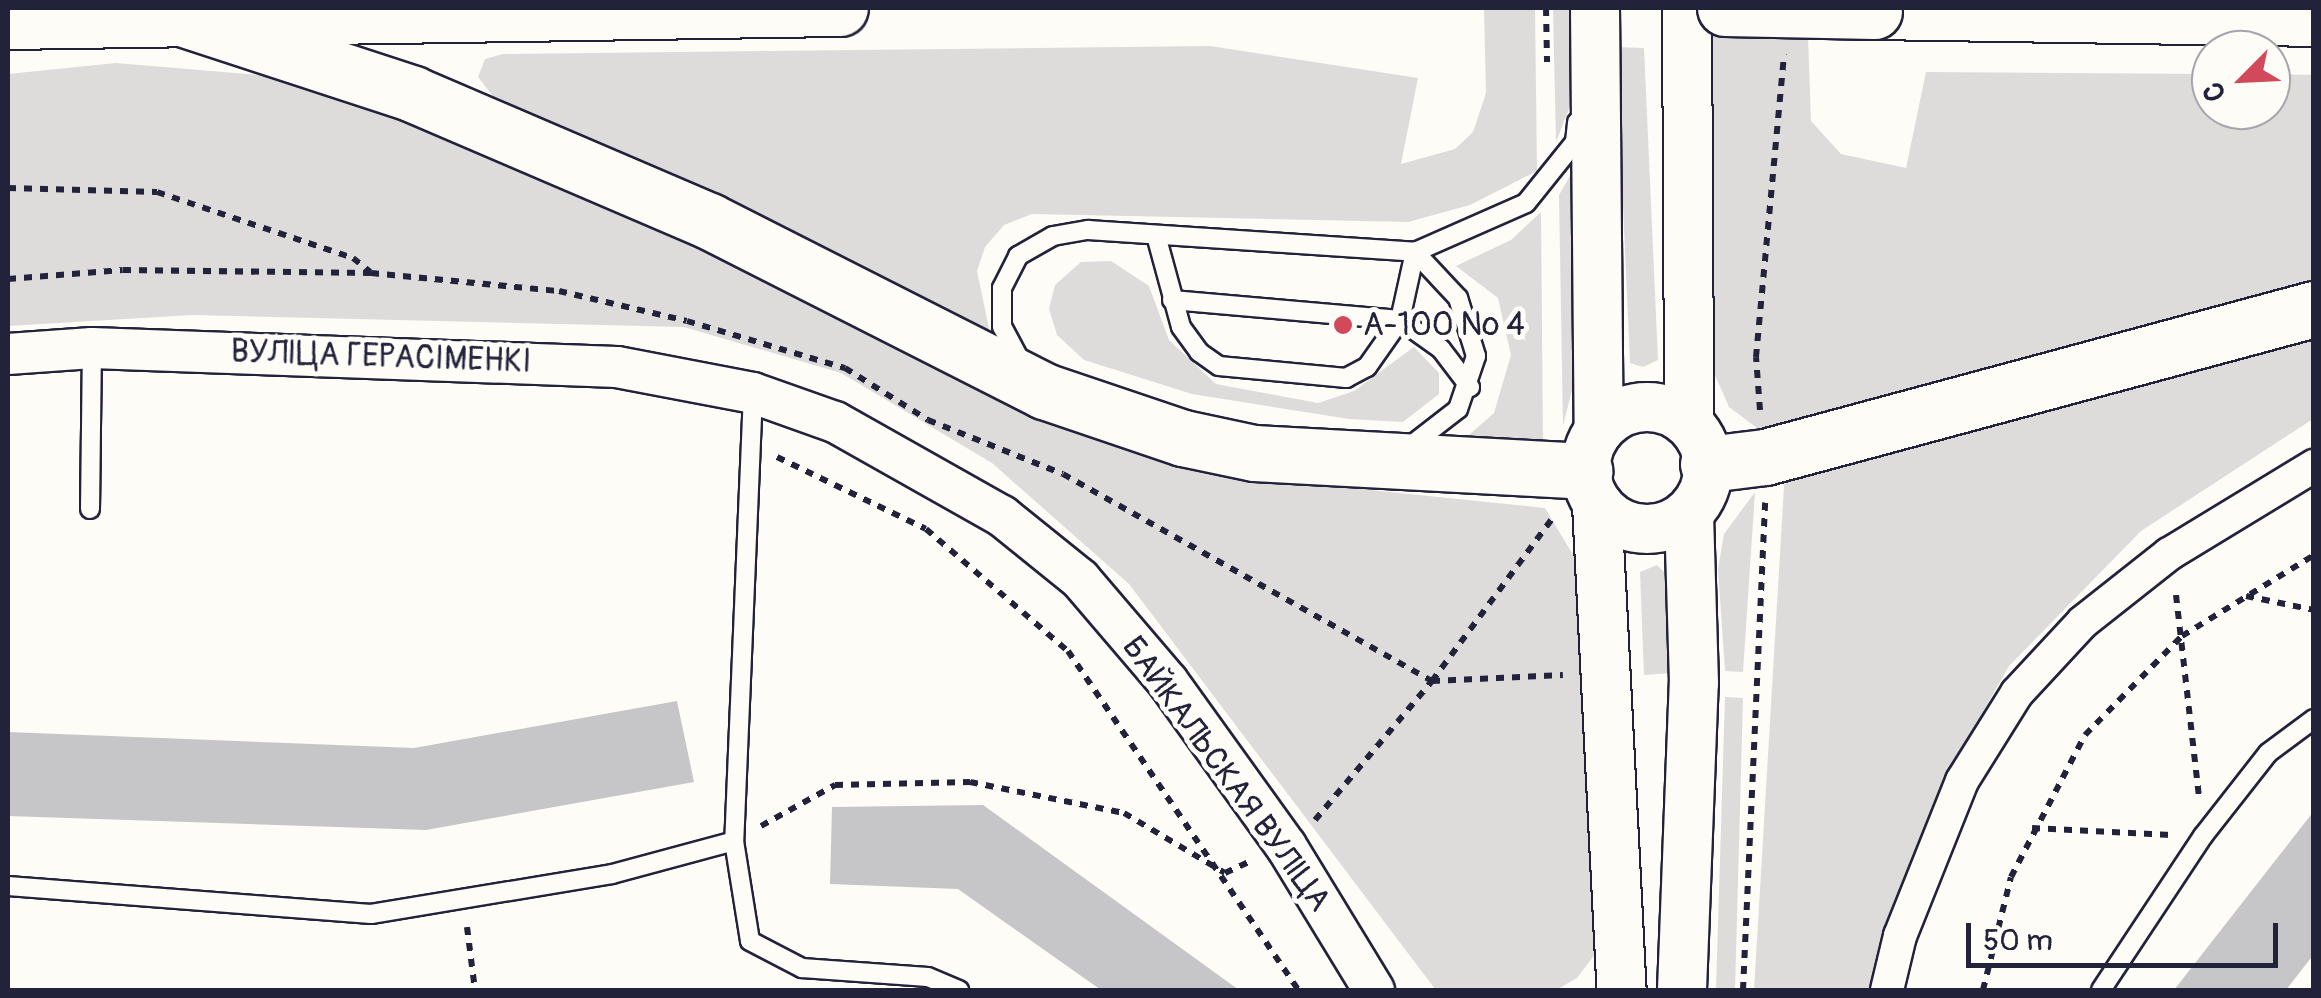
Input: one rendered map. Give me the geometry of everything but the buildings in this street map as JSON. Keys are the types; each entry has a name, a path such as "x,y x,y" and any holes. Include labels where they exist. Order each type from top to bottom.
{"highway":[{"path":"8,21 840,8"},
{"path":"1725,8 2314,18"},
{"path":"175,16 414,94 709,221 1044,391 1200,442 1584,479"},
{"path":"1695,467 1765,457 2314,309"}],"main road":[{"path":"1595,8 1584,479 1622,990"},
{"path":"1682,990 1694,683 1695,467 1687,8"},
{"path":"1584,479 1614,416 1652,406 1695,467"},
{"path":"1584,479 1631,528 1652,529 1695,467"}],"street":[{"name":"ВУЛІЦА ГЕРАСІМЕНКІ","path":"8,354 92,348 617,367 753,394"},
{"name":"БАЙКАЛЬСКАЯ ВУЛІЦА","path":"753,394 835,422 933,472 1080,580 1168,682 1286,846 1374,990"},
{"path":"1887,990 1948,812 2016,693 2083,622 2169,554 2314,466"}],"lane":[{"path":"1044,391 1002,328 1002,288 1018,256 1053,236 1088,230 1157,239 1415,252 1526,203 1549,180 1575,142 1595,8"},
{"path":"1157,239 1181,327 1219,366 1346,378 1367,367 1400,320 1415,252"},
{"path":"1382,462 1437,430 1470,387 1473,330 1458,298 1415,252"},
{"path":"1172,300 1400,320 1441,349 1470,387"},
{"path":"90,508 92,348"},
{"path":"753,394 754,452 734,841 750,942 802,968 928,977 959,990"},
{"path":"2102,990 2203,836 2268,753 2314,719"},
{"path":"8,886 371,914 464,902 734,841"}],"path":[{"path":"8,188 157,192 353,258 371,273 123,270 8,279"},
{"path":"754,452 834,479 926,529 1008,592 1089,678 1226,873 1298,990"},
{"path":"1311,825 1432,681 1584,479"},
{"path":"2032,828 2203,836 2182,636 2169,554"},
{"path":"1983,990 1995,929 2032,828 2084,735 2182,636 2314,556"},
{"path":"2244,596 2314,610"},
{"path":"1432,681 1568,675"},
{"path":"734,841 834,786 970,782 1124,813 1226,873"},
{"path":"464,902 475,990"}],"shaded area":[{"path":"1484,8 1535,8 1537,171 1470,205 1408,222 1032,214 1004,225 985,247 977,271 991,338 492,95 478,77 485,59 503,54 1210,46 1418,78 1401,164 1455,149 1473,132 1486,93"},
{"path":"1553,8 1569,8 1572,101 1556,142"},
{"path":"1708,8 1807,8 1811,121 1841,154 1906,168 1926,72 2191,74 2191,130 2291,130 2291,74 2313,75 2313,288 1761,431 1729,407 1710,364"},
{"path":"1616,47 1644,48 1658,360 1643,367 1630,363"},
{"path":"116,63 317,80 1252,478 1545,508 1581,568 1602,945 1577,978 1556,990 1435,989 1129,584 992,463 841,373 684,327 192,315 8,326 8,74"},
{"path":"1571,174 1574,382 1563,426 1559,195"},
{"path":"1541,212 1543,441 1527,449 1462,441 1494,413 1511,355 1498,298 1456,266 1511,240"},
{"path":"1111,261 1149,286 1169,340 1216,384 1318,403 1354,391 1414,347 1439,373 1439,394 1403,422 1349,419 1192,394 1084,360 1057,335 1049,309 1055,285 1081,262"},
{"path":"2313,324 2313,419 2141,531 2009,666 1944,780 1869,990 1754,990 1785,470"},
{"path":"1755,492 1743,672 1725,671 1718,569 1724,534"},
{"path":"1657,565 1666,574 1671,673 1644,675 1640,572"},
{"path":"1725,697 1743,698 1735,990 1716,990"}],"place":[{"name":"А-100 № 4","path":"1343,325"}]}
